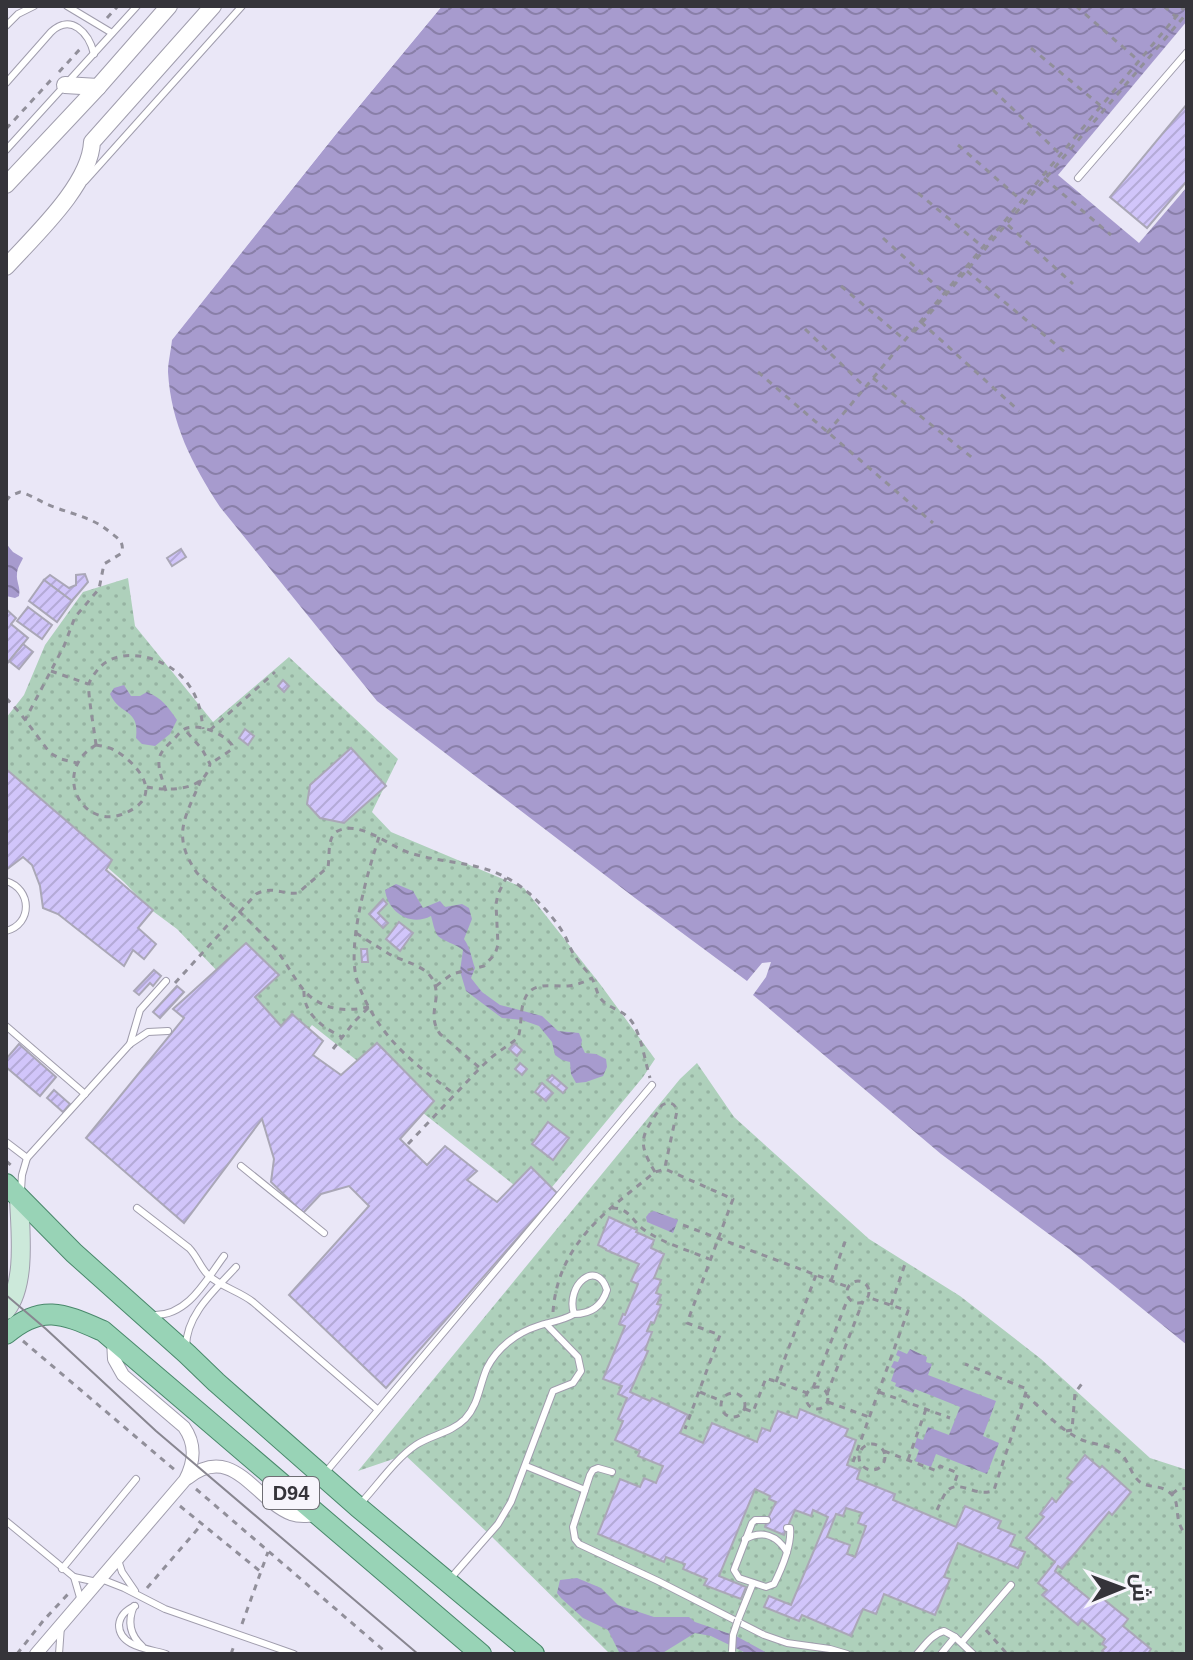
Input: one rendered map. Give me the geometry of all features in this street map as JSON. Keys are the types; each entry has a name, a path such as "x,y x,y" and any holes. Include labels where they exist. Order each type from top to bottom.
{"main road":[{"path":"6,1310 13,1302 18,1280 21,1219 17,1195"},
{"name":"D94","path":"17,1195 74,1253 216,1382 358,1507 534,1654"},
{"path":"12,1335 30,1317 55,1314 69,1316 108,1336"},
{"name":"D94","path":"108,1336 481,1654"}],"street":[{"path":"6,185 169,6"},
{"path":"6,267 63,204 87,164 92,142 213,6"},
{"path":"65,85 98,87"},
{"path":"108,1336 114,1359 123,1375 189,1434 193,1443 193,1462 185,1480"},
{"path":"36,1654 185,1480 201,1469 221,1466 240,1474 292,1514 304,1517 317,1515"}],"lane":[{"path":"6,26 18,14 34,6"},
{"path":"67,6 112,33"},
{"path":"6,150 137,6"},
{"path":"63,204 242,6"},
{"path":"6,83 59,25 69,24 84,33 94,54"},
{"path":"1078,178 1187,52"},
{"path":"6,881 14,883 27,901 21,923 6,931"},
{"path":"130,1044 140,1010 166,981"},
{"path":"6,1026 85,1094"},
{"path":"17,1195 21,1194 27,1158 130,1044 148,1032 168,1031"},
{"path":"322,1475 652,1085"},
{"path":"6,1142 27,1158"},
{"path":"241,1166 324,1233"},
{"path":"137,1208 189,1248 209,1276 253,1302 377,1409"},
{"path":"141,1313 160,1315 181,1309 224,1256"},
{"path":"187,1354 186,1341 192,1319 236,1267"},
{"path":"358,1507 415,1446 462,1421 478,1400 486,1370 507,1342 521,1332 574,1314 589,1313 601,1303 607,1290 605,1282 599,1277 592,1276 578,1284 571,1298 574,1314"},
{"path":"448,1582 505,1513 517,1491 553,1391 573,1383 581,1371 578,1357 550,1323"},
{"path":"526,1466 585,1490"},
{"path":"612,1472 598,1468 593,1470 573,1527 579,1544 764,1635 787,1643 847,1654"},
{"path":"62,1569 136,1479"},
{"path":"767,1520 752,1523 734,1570 739,1578 766,1587 774,1584 787,1552 791,1532 787,1528"},
{"path":"6,1521 74,1577 99,1580 165,1609 294,1654"},
{"path":"745,1539 766,1534 779,1540 787,1552"},
{"path":"118,1560 128,1584 140,1597"},
{"path":"74,1577 81,1601"},
{"path":"732,1653 733,1635 753,1583"},
{"path":"941,1654 961,1642 1011,1585"},
{"path":"140,1597 135,1606 122,1615 119,1630 122,1637 128,1643 166,1654"},
{"path":"59,1654 61,1624"},
{"path":"917,1654 938,1632 944,1631 973,1654"},
{"path":"960,1654 961,1642"}],"path":[{"path":"100,26 118,6"},
{"path":"1076,6 1139,61"},
{"path":"1164,6 1176,17"},
{"path":"827,433 1185,6"},
{"path":"833,428 1187,13"},
{"path":"6,129 89,39"},
{"path":"1031,48 1101,106"},
{"path":"993,90 1061,154"},
{"path":"958,145 1022,201"},
{"path":"1043,176 1111,235"},
{"path":"918,193 983,248"},
{"path":"1004,222 1073,284"},
{"path":"883,238 944,293"},
{"path":"964,269 1066,353"},
{"path":"841,286 905,340"},
{"path":"920,321 1019,411"},
{"path":"805,329 865,387"},
{"path":"758,372 933,523"},
{"path":"873,378 975,460"},
{"path":"6,501 20,492 87,517 101,524 123,546 122,553 104,564 99,589 75,617 64,646 25,720"},
{"path":"96,745 88,684 96,671 117,657 138,656 163,663 181,675 194,691 201,709 203,729"},
{"path":"51,671 88,684"},
{"path":"210,730 275,672"},
{"path":"6,698 50,753 77,763"},
{"path":"166,791 159,761 163,750 184,729 210,730 230,741 231,750 210,764"},
{"path":"184,729 202,749 210,764 183,823 182,837 189,862 277,950 304,991 315,1000 341,1010 369,1007"},
{"path":"96,745 112,749 140,772 147,787 146,795 141,804 125,815 117,818 100,816 86,808 77,795 73,779 77,763 85,751 96,745"},
{"path":"147,787 166,791 201,780"},
{"path":"166,981 169,977 175,983 256,894 276,890 292,894 303,890 328,867 332,837 337,832 350,829 379,837 411,854 485,868 507,877 529,894 550,914 578,962 592,978 600,998 630,1018 652,1085"},
{"path":"379,837 366,876 356,933 357,981 379,1025 400,1049 454,1094"},
{"path":"436,986 452,974 484,966 495,954 498,945 496,904 507,877"},
{"path":"356,933 432,977 436,986 435,1027 480,1068"},
{"path":"408,1144 480,1068 518,1038 523,1002 528,994 536,987 569,986 592,978"},
{"path":"304,991 304,1001 315,1019 342,1037"},
{"path":"333,1049 369,1007"},
{"path":"655,1172 644,1151 644,1135 662,1105 667,1103 676,1107 677,1111 665,1169"},
{"path":"550,1323 555,1296 579,1239 655,1172 665,1169 733,1199 687,1323 720,1335 685,1429"},
{"path":"611,1208 626,1211 645,1230 709,1259"},
{"path":"683,1225 848,1287"},
{"path":"831,1281 846,1239"},
{"path":"891,1305 905,1264"},
{"path":"776,1382 816,1275"},
{"path":"857,1281 863,1282 868,1292 827,1394 827,1402 821,1408 813,1408 807,1402 807,1393 813,1388 848,1298 848,1287 857,1281"},
{"path":"848,1298 858,1303 865,1299 908,1311 853,1462"},
{"path":"12,1335 388,1654"},
{"path":"937,1510 953,1487 983,1494 994,1490 1027,1389 965,1364"},
{"path":"745,1409 753,1412 766,1378 807,1393"},
{"path":"1066,1431 1072,1430 1075,1393 1083,1382"},
{"path":"813,1388 821,1388 827,1394"},
{"path":"699,1391 722,1401"},
{"path":"878,1392 950,1418"},
{"path":"728,1394 738,1394 744,1400 745,1409 739,1416 729,1416 722,1410 722,1401 728,1394"},
{"path":"1025,1394 1066,1431 1082,1440 1117,1451 1141,1482 1172,1494 1177,1503 1177,1520 1187,1536"},
{"path":"827,1402 869,1417"},
{"path":"908,1460 926,1409"},
{"path":"858,1452 871,1444 937,1471 940,1466 958,1473 953,1487"},
{"path":"858,1452 864,1467 874,1470 885,1461 884,1451"},
{"path":"1172,1494 1187,1488"},
{"path":"170,1497 261,1572"},
{"path":"140,1597 202,1524"},
{"path":"231,1654 268,1551"},
{"path":"979,1622 1007,1654"}],"green space":[{"path":"128,578 135,626 213,722 289,657 398,759 372,812 391,832 524,888 655,1059 538,1204 312,1025 282,1061 242,997 177,929 150,909 124,882 6,778 6,718 24,695 45,645 83,592"},
{"path":"697,1063 734,1117 869,1239 960,1296 1041,1359 1150,1458 1187,1470 1187,1654 610,1654 405,1455 358,1471 680,1079"}],"water":[{"path":"442,6 1187,6 1187,1345 1069,1249 941,1154 753,995 766,977 771,962 762,963 747,981 377,701 220,507 200,475 173,409 168,372 172,340"},
{"path":"8,546 23,558 17,572 19,596 15,598 6,596"},
{"path":"124,685 131,696 147,692 157,697 177,720 170,734 155,746 142,744 136,738 135,722 110,694 114,688"},
{"path":"396,884 413,891 423,908 440,901 445,907 462,904 469,908 472,919 464,939 475,968 471,978 482,992 500,1005 542,1016 558,1031 579,1033 585,1053 606,1059 603,1076 576,1083 570,1062 555,1055 552,1042 539,1026 502,1018 466,991 460,971 463,950 438,936 431,916 415,920 395,911 385,890"},
{"path":"654,1211 678,1220 673,1233 647,1222 646,1217"},
{"path":"910,1349 927,1357 926,1362 932,1364 928,1375 996,1401 983,1436 999,1443 987,1474 936,1454 931,1467 915,1461 919,1450 914,1447 917,1438 923,1440 928,1427 949,1435 960,1407 915,1389 913,1393 895,1386 896,1383 891,1381 895,1369 891,1367 894,1361 898,1362 898,1350 907,1354"},
{"path":"577,1578 601,1588 618,1605 654,1617 689,1617 736,1636 769,1654 748,1654 711,1636 695,1633 661,1654 619,1652 608,1630 583,1618 557,1593 560,1580"}],"pier":[{"path":"437,6 442,6 168,344 169,338 207,288"},
{"path":"1187,21 1187,187 1139,243 1058,175"}],"building":[{"path":"1187,104 1187,181 1147,228 1110,197"},
{"path":"181,549 186,557 172,566 167,558"},
{"path":"85,574 88,582 72,601 44,580 50,575 69,588 76,585 76,575"},
{"path":"44,580 72,601 57,622 29,601"},
{"path":"28,607 52,625 42,639 17,621"},
{"path":"6,609 16,618 11,624 28,638 6,665"},
{"path":"23,644 33,652 19,669 9,661"},
{"path":"283,680 289,686 284,692 278,686"},
{"path":"245,729 254,736 248,745 239,738"},
{"path":"351,748 386,786 344,823 320,818 307,804 310,785"},
{"path":"6,769 112,860 106,870 153,910 138,928 156,944 144,959 133,950 124,966 58,914 43,908 40,886 32,865 23,857 6,870"},
{"path":"383,899 387,904 378,913 388,923 383,928 369,914"},
{"path":"399,922 413,933 400,951 386,939"},
{"path":"246,943 279,975 255,997 281,1026 292,1014 323,1041 313,1055 341,1075 377,1043 434,1101 400,1139 427,1165 445,1146 477,1171 467,1180 497,1202 531,1167 557,1193 386,1388 289,1295 369,1206 349,1186 321,1194 303,1213 271,1182 274,1159 262,1119 184,1223 86,1138 184,1018 173,1009"},
{"path":"361,949 367,949 368,962 362,962"},
{"path":"154,970 161,976 139,995 134,991"},
{"path":"177,986 184,992 160,1018 153,1012"},
{"path":"514,1043 522,1050 517,1056 509,1049"},
{"path":"19,1044 56,1077 40,1096 6,1067 6,1059"},
{"path":"520,1063 527,1069 522,1075 515,1069"},
{"path":"552,1075 567,1088 563,1093 547,1080"},
{"path":"542,1083 553,1093 546,1101 535,1092"},
{"path":"54,1090 70,1104 63,1112 47,1098"},
{"path":"548,1122 569,1138 553,1160 532,1144"},
{"path":"609,1217 654,1240 651,1248 664,1254 654,1278 661,1280 656,1293 661,1295 657,1304 661,1305 647,1331 652,1332 645,1350 648,1351 630,1392 650,1401 652,1398 688,1415 680,1433 703,1443 712,1423 757,1442 762,1428 770,1431 778,1411 797,1418 800,1409 848,1429 845,1436 856,1440 847,1465 860,1470 857,1479 895,1494 893,1500 956,1527 965,1506 1001,1521 998,1528 1015,1535 1010,1546 1025,1552 1018,1568 958,1543 944,1577 950,1579 935,1615 884,1594 876,1614 863,1609 851,1636 802,1615 799,1621 764,1607 769,1596 791,1605 828,1517 813,1510 811,1516 795,1510 784,1535 765,1527 776,1502 755,1489 719,1576 746,1587 741,1599 704,1585 707,1579 683,1569 685,1564 666,1557 664,1562 598,1534 620,1479 640,1487 644,1478 656,1483 663,1466 638,1456 640,1451 615,1440 623,1421 618,1419 627,1398 618,1394 622,1386 603,1379 625,1326 619,1324 638,1284 631,1281 639,1264 598,1245","holes":["846,1508 862,1513 858,1523 866,1526 855,1557 847,1554 850,1545 827,1537 836,1514 843,1516"]},
{"path":"1085,1455 1131,1492 1112,1515 1109,1512 1062,1569 1058,1566 1055,1571 1092,1601 1097,1594 1128,1619 1123,1626 1151,1649 1148,1654 1106,1654 1102,1651 1106,1647 1102,1644 1105,1639 1082,1620 1078,1625 1042,1595 1047,1590 1038,1583 1055,1562 1026,1538 1044,1517 1040,1514 1052,1498 1056,1502 1072,1482 1067,1478"}],"tram line":[{"path":"6,1295 156,1431 418,1654"}]}
